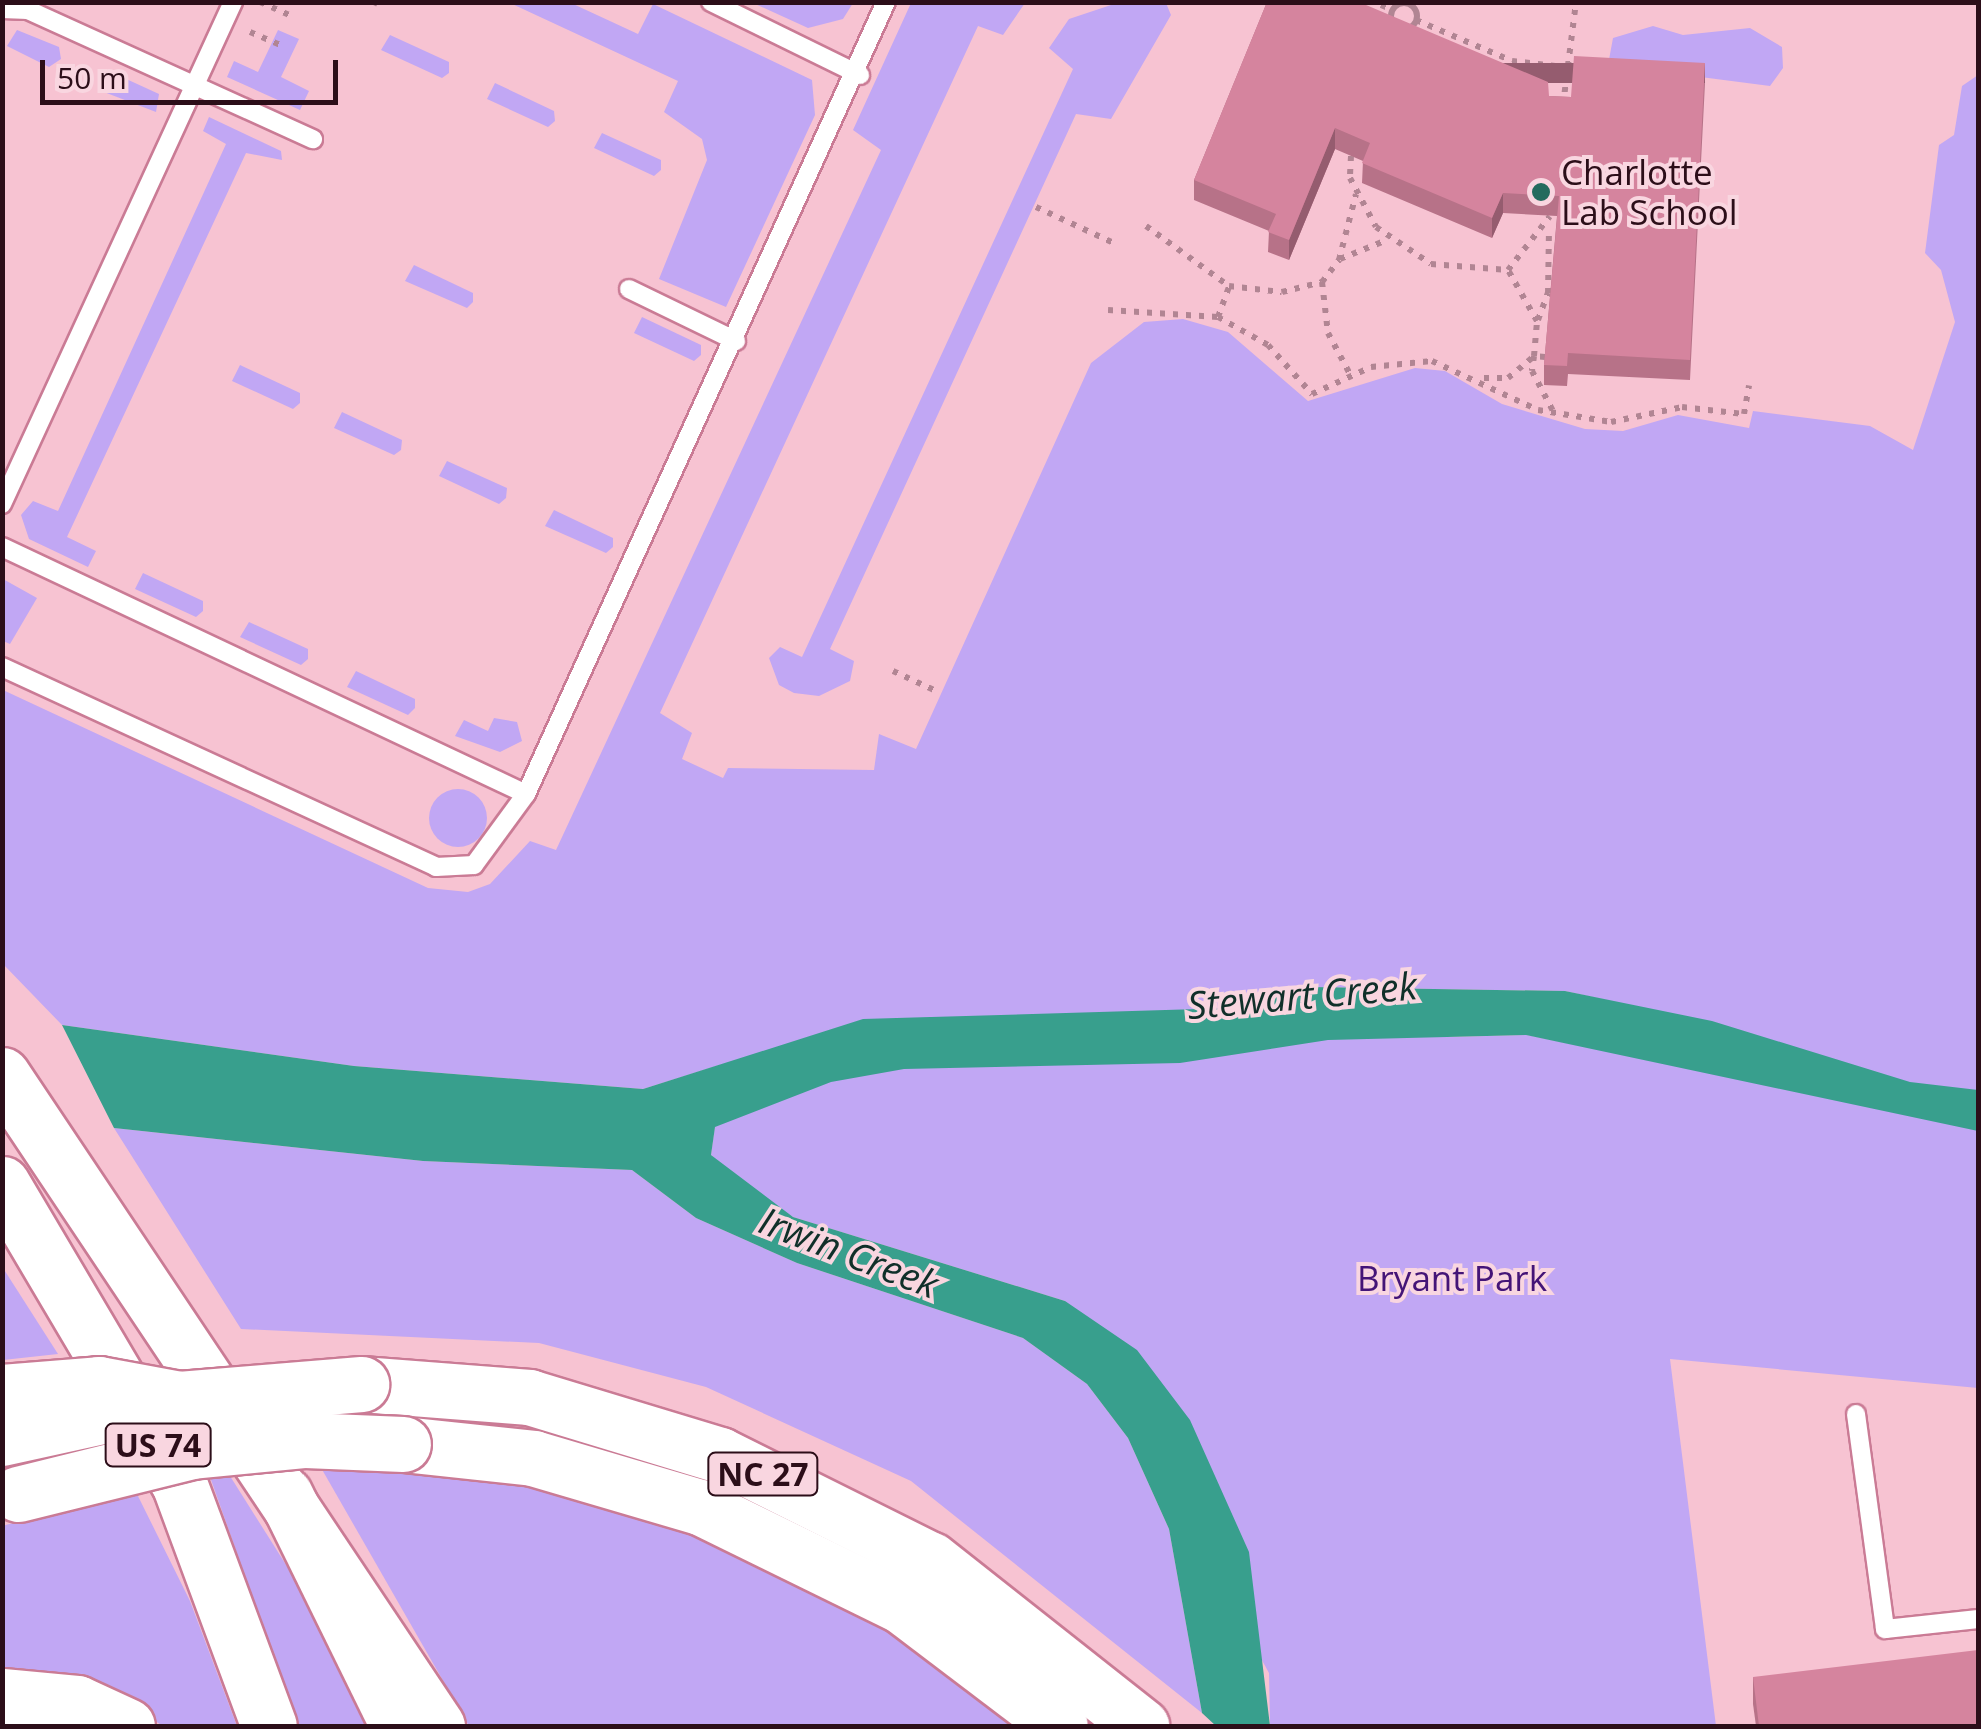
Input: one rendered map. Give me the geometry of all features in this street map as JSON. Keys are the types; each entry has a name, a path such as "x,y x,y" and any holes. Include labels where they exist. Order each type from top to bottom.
{"main road":[{"name":"US 74","path":"2,1075 437,1726"},
{"name":"US 74","path":"2,1184 180,1483 268,1726"},
{"path":"2,1392 99,1384 179,1399"},
{"name":"NC 27","path":"2,1438 179,1399 361,1384 529,1397 720,1455 931,1560 1141,1726"},
{"path":"10,1496 192,1451 305,1440 404,1444 532,1458 700,1507 902,1606 1060,1726"},
{"path":"285,1495 398,1726"},
{"path":"2,1696 78,1703 127,1726"}],"lane":[{"path":"2,504 234,2"},
{"path":"711,2 860,74"},
{"path":"2,666 436,868 474,865 526,794 860,74 886,2"},
{"path":"2,9 28,10 313,138"},
{"path":"628,289 736,342"},
{"path":"2,547 526,794"},
{"path":"1856,1414 1885,1629 1978,1618"}],"path":[{"path":"260,2 294,17"},
{"path":"1563,117 1564,67 1576,2"},
{"path":"1381,5 1393,10 1409,3 1416,20 1512,61 1564,67"},
{"path":"1393,10 1399,28 1395,38"},
{"path":"1399,28 1416,20"},
{"path":"1146,226 1230,286 1282,292 1322,282 1339,260 1356,194 1352,156"},
{"path":"1356,194 1387,240 1431,264 1508,270"},
{"path":"1036,208 1116,244"},
{"path":"1550,216 1548,293 1537,322 1534,356 1536,390 1558,414"},
{"path":"1508,270 1549,228"},
{"path":"1339,260 1387,240"},
{"path":"1508,270 1537,322"},
{"path":"1322,282 1328,333 1352,376"},
{"path":"1218,317 1230,286"},
{"path":"1108,310 1218,317 1268,345 1301,390 1326,394 1352,376 1402,360 1482,378 1558,414 1611,422 1698,407 1744,414 1749,385"},
{"path":"1482,378 1508,378 1534,356 1546,357"},
{"path":"893,671 936,691"}],"green space":[{"path":"510,3 571,3 638,34 653,4 812,80 815,115 726,307 659,279 707,160 702,139 664,112 678,81"},
{"path":"753,3 853,3 843,19 808,28"},
{"name":"Bryant Park","path":"911,3 1025,3 1003,35 978,26 660,713 692,733 682,759 723,778 728,768 874,770 879,734 916,749 1091,363 1144,322 1183,319 1228,332 1308,401 1415,368 1445,371 1502,404 1585,429 1623,431 1678,415 1749,428 1753,411 1870,426 1913,450 1955,322 1941,270 1925,253 1939,145 1954,135 1962,86 1978,75 1978,1388 1670,1359 1716,1726 1270,1726 1269,1673 1065,1301 793,1217 747,1189 711,1155 723,1064 643,1089 354,1066 62,1025 3,964 3,690 428,888 468,892 490,884 530,841 556,850 881,150 853,130","holes":["1312,987 1565,991 1725,1026 1710,1072 1527,1035 1450,1037 1276,997"]},
{"path":"1117,3 1166,3 1171,15 1111,119 1076,114 830,649 854,661 850,681 819,696 794,693 779,685 769,658 780,647 802,657 1073,69 1049,48 1069,19"},
{"path":"1653,26 1683,35 1750,28 1782,47 1783,68 1770,86 1608,65 1613,38"},
{"path":"17,30 59,47 61,59 49,67 7,46"},
{"path":"278,30 299,39 281,77 309,91 300,110 227,77 234,61 258,72"},
{"path":"390,35 449,62 449,73 442,78 381,50"},
{"path":"111,72 159,94 156,112 104,92 101,78"},
{"path":"495,83 554,111 555,121 548,127 487,99"},
{"path":"209,117 281,151 282,160 246,153 67,537 96,551 88,567 29,539 21,515 33,501 58,511 226,144 203,131"},
{"path":"602,133 661,160 661,170 654,176 594,148"},
{"path":"414,265 473,293 473,302 467,308 405,281"},
{"path":"642,317 701,345 701,355 694,361 634,333"},
{"path":"240,365 300,393 300,403 293,409 232,381"},
{"path":"342,412 402,440 401,450 394,455 334,428"},
{"path":"447,461 507,488 506,498 499,504 439,476"},
{"path":"554,510 613,538 613,547 606,553 545,526"},
{"path":"143,573 203,601 203,611 196,617 135,589"},
{"path":"3,579 37,598 10,644 3,641"},
{"path":"249,622 308,649 308,659 301,665 240,637"},
{"path":"356,671 415,699 415,708 408,715 347,687"},
{"path":"494,718 517,722 522,741 500,752 455,736 464,720 488,731"},
{"path":"458,789 478,798 487,818 478,838 458,847 438,838 429,818 438,798"},
{"path":"114,1128 423,1161 632,1170 696,1218 797,1263 1023,1338 1087,1384 1128,1438 1169,1529 1202,1713 911,1481 706,1387 539,1343 241,1329"},
{"path":"3,1268 58,1354 3,1360"},
{"path":"320,1466 530,1480 732,1545 860,1611 1014,1726 469,1726"},
{"path":"230,1476 336,1644 376,1726 298,1726 210,1477"},
{"path":"135,1490 190,1601 237,1726 163,1726 125,1702 3,1670 2,1526"}],"water":[{"path":"1312,987 1565,991 1712,1021 1910,1082 1978,1090 1978,1131 1526,1035 1328,1040 1180,1063 904,1069 831,1082 715,1127 711,1155 793,1217 1065,1301 1137,1350 1190,1420 1249,1552 1270,1726 1216,1726 1202,1713 1169,1529 1128,1438 1087,1384 1023,1338 797,1263 696,1218 632,1170 423,1161 114,1128 62,1025 354,1066 643,1089 863,1019 1232,1008"}],"building":[{"name":"Charlotte Lab School","path":"1267,2 1359,2 1548,82 1549,96 1571,97 1574,56 1705,63 1690,360 1568,353 1567,366 1544,365 1559,196 1503,193 1492,218 1362,163 1370,143 1335,128 1289,240 1268,232 1276,214 1194,180"},
{"path":"1978,1650 1978,1726 1759,1726 1753,1677"}],"place":[{"name":"Charlotte Lab School","path":"1541,192"}],"water label":[{"name":"Stewart Creek","path":"1302,995"},
{"name":"Irwin Creek","path":"849,1252"}]}
